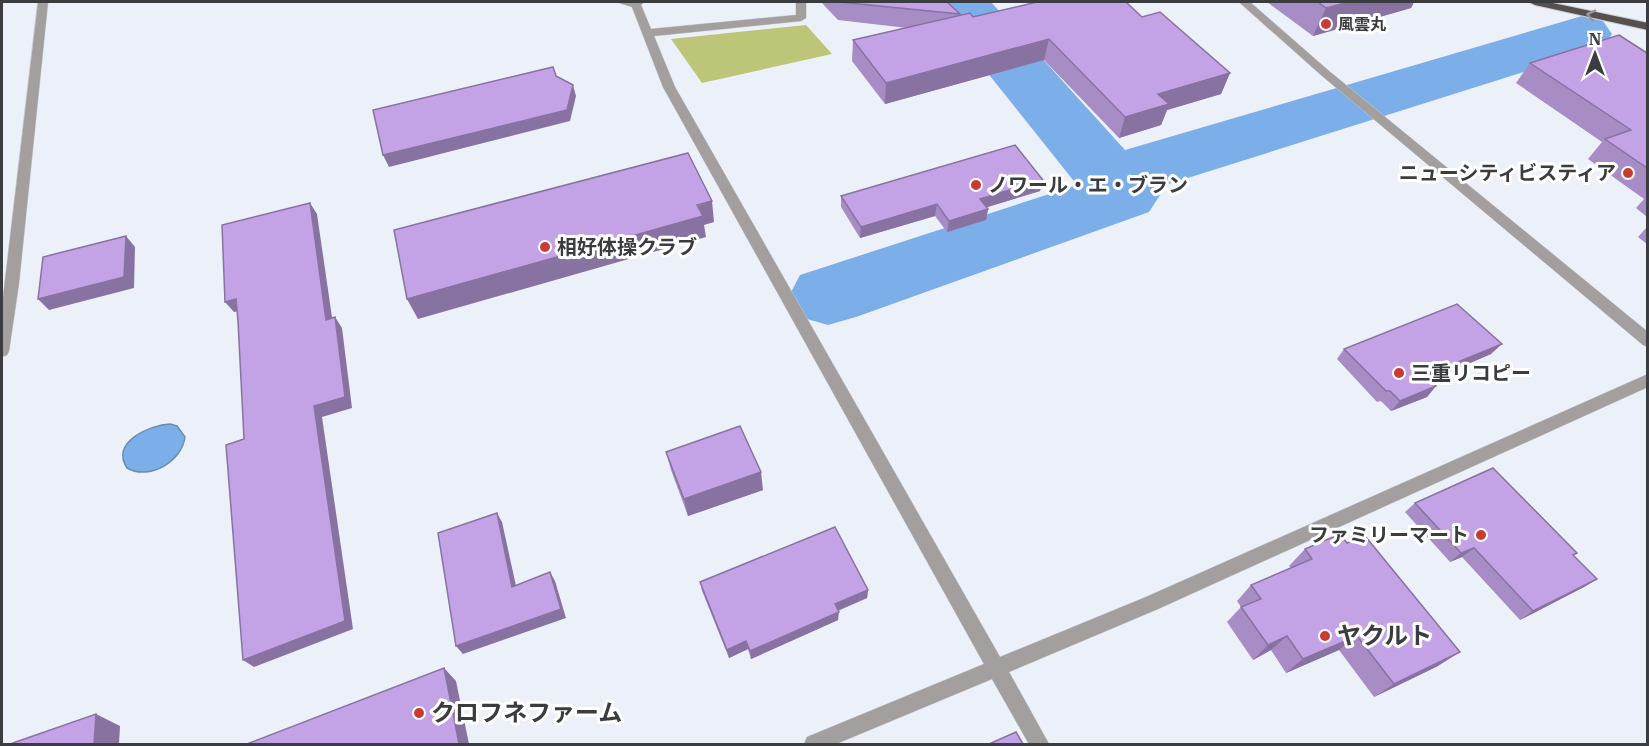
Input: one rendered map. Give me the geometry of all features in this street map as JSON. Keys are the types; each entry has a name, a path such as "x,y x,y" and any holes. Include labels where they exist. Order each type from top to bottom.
{"highway":[{"path":"1535,2 1647,27"}],"street":[{"path":"2,351 12,283 43,2"},
{"path":"647,33 801,18 801,2"},
{"path":"1244,2 1325,74 1647,342"},
{"path":"632,3 669,87 1039,744"},
{"path":"814,744 1152,603 1647,380"}],"green space":[{"path":"806,25 832,54 702,83 671,39"}],"water":[{"path":"170,424 177,426 185,437 178,454 155,470 145,472 127,468 123,459 128,443 143,432"}],"building":[{"path":"839,2 947,2 960,14"},
{"path":"1037,2 1126,2 1142,17 1160,12 1230,73 1158,94 1169,104 1125,117 1049,39 886,83 853,40 970,13 973,17"},
{"path":"1318,2 1349,2 1326,8"},
{"path":"1619,35 1647,53 1647,168 1605,139 1631,130 1530,63"},
{"path":"553,67 556,76 573,85 567,110 383,155 373,110"},
{"name":"ノワール・エ・ブラン","path":"1015,145 1043,180 980,199 988,209 949,221 937,204 861,227 841,196"},
{"name":"相好体操クラブ","path":"688,153 712,201 697,205 703,216 407,299 394,230"},
{"path":"310,203 326,320 335,317 345,397 314,406 345,621 243,660 226,445 244,439 236,299 225,302 222,225"},
{"path":"126,236 124,277 38,299 43,257"},
{"name":"三重リコピー","path":"1457,304 1502,344 1426,375 1436,386 1400,401 1390,391 1386,391 1344,349"},
{"path":"740,426 761,472 684,499 666,452"},
{"name":"ファミリーマート","path":"1493,468 1577,553 1573,555 1597,579 1533,611 1474,548 1461,553 1415,503"},
{"path":"497,513 512,587 550,572 561,609 456,646 438,533"},
{"path":"835,527 868,590 835,604 839,612 750,651 746,641 727,650 700,582"},
{"name":"ヤクルト","path":"1340,534 1347,543 1365,536 1460,652 1394,684 1357,636 1303,659 1287,636 1268,645 1241,607 1261,599 1251,585 1312,559 1305,549"},
{"name":"クロフネファーム","path":"444,668 459,744 247,744"},
{"path":"96,714 94,744 10,744"},
{"path":"1016,732 1023,744 989,744"}],"waterway":[{"path":"960,2 1110,178"},
{"path":"1110,178 1582,34"},
{"path":"828,296 1124,195 1110,178"}],"place":[{"name":"風雲丸","path":"1326,24"},
{"name":"ニューシティビスティア","path":"1628,173"},
{"name":"ノワール・エ・ブラン","path":"976,185"},
{"name":"相好体操クラブ","path":"545,247"},
{"name":"三重リコピー","path":"1399,373"},
{"name":"ファミリーマート","path":"1481,535"},
{"name":"ヤクルト","path":"1325,636"},
{"name":"クロフネファーム","path":"419,713"}]}
